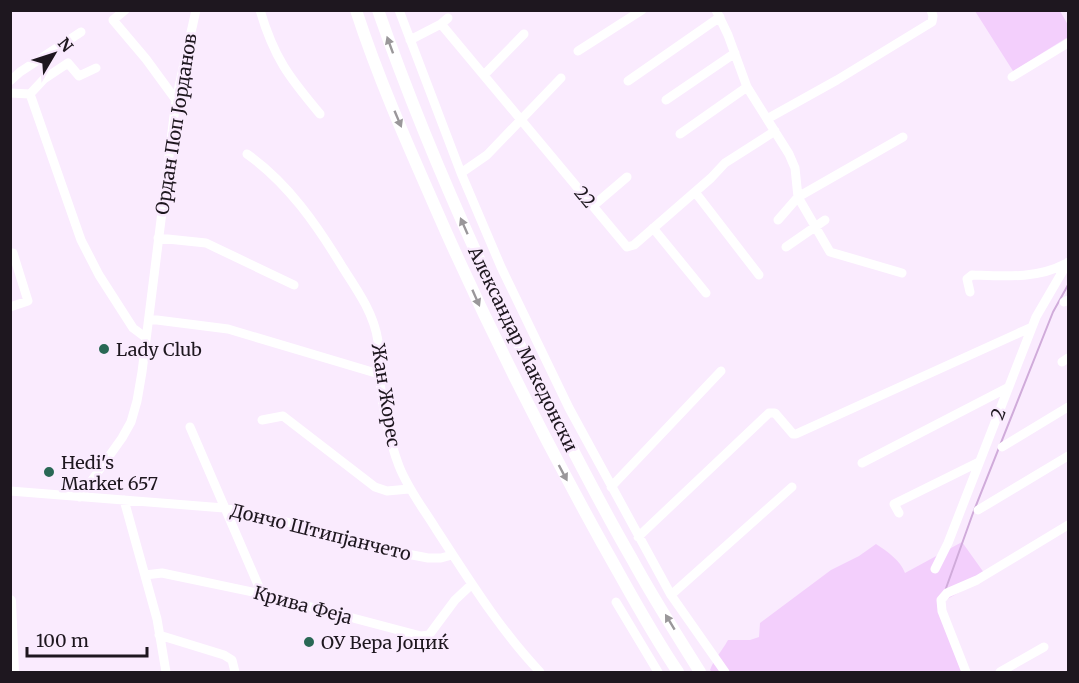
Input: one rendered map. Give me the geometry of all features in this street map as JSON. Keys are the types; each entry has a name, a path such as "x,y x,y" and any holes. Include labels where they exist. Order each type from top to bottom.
{"street":[{"path":"124,10 113,20 176,100"},
{"name":"Ордан Поп Јорданов","path":"80,497 122,438 131,422 137,401 176,100 196,10"},
{"path":"260,10 272,47 281,64 320,114"},
{"name":"Александар Македонски","path":"356,10 368,46 421,175 481,310 561,470 657,641 678,672"},
{"name":"Александар Македонски","path":"378,10 419,120 463,225 511,327 572,450 631,559 700,672"},
{"path":"399,10 461,173 528,324 569,408 672,595 725,672"},
{"path":"578,51 642,10"},
{"path":"767,119 932,22 932,13"},
{"path":"628,81 718,14 747,87 793,161 798,197 832,254 840,254 902,273"},
{"name":"22","path":"410,40 445,21 521,121 627,247 634,245 725,163 775,131"},
{"path":"10,81 81,32"},
{"path":"484,75 524,34"},
{"path":"1012,77 1068,43"},
{"path":"666,100 735,53"},
{"path":"10,93 30,94 44,80 68,63 79,76 96,68"},
{"path":"461,173 487,155 561,78"},
{"path":"680,134 747,87"},
{"path":"30,94 81,240 99,275 133,328 145,338"},
{"path":"778,220 798,197 903,137"},
{"name":"Жан Жорес","path":"247,154 279,181 300,206 326,240 363,300 378,341 379,374 391,443 410,489 472,584 524,655 540,672"},
{"path":"593,206 627,177"},
{"path":"695,192 759,275"},
{"path":"786,247 825,220"},
{"path":"653,228 706,293"},
{"name":"Ордан Поп Јорданов","path":"158,238 206,243 294,285"},
{"path":"10,307 28,301 13,253"},
{"path":"970,292 968,279 972,275 1020,276 1046,272 1068,263"},
{"name":"2","path":"935,569 948,543 1032,327 1068,263"},
{"path":"148,320 228,329 379,374"},
{"path":"638,537 769,413 775,413 795,435 1032,327"},
{"path":"611,487 721,371"},
{"path":"862,463 1008,387"},
{"path":"1002,447 1068,407"},
{"path":"262,420 283,416 380,490 410,489"},
{"path":"190,427 262,594"},
{"path":"978,510 1068,456"},
{"path":"899,513 894,504 979,462"},
{"path":"672,595 792,487"},
{"name":"Дончо Штипјанчето","path":"10,491 224,508 269,517 402,554 441,558 452,555"},
{"path":"124,500 157,619 166,672"},
{"path":"966,672 942,611 941,600 947,593 977,580 1068,525"},
{"name":"Крива Феја","path":"145,575 162,573 262,594 421,636 429,635 455,600 472,584"},
{"path":"10,601 13,672"},
{"path":"616,602 658,672"},
{"path":"159,635 224,655 232,660 235,672"},
{"path":"1000,672 1044,647"}],"shaded area":[{"path":"975,11 1060,11 1068,25 1068,37 1013,71"},
{"path":"962,542 987,577 942,602 970,672 712,672 710,670 728,640 750,640 759,637 760,623 831,570 859,556 876,544 897,560 905,573"}],"waterway":[{"path":"945,591 973,513 1053,312 1068,285"}],"place":[{"name":"Lady Club","path":"104,349"},
{"name":"Hedi's Market 657","path":"49,472"},
{"name":"ОУ Вера Јоциќ","path":"309,642"}]}
